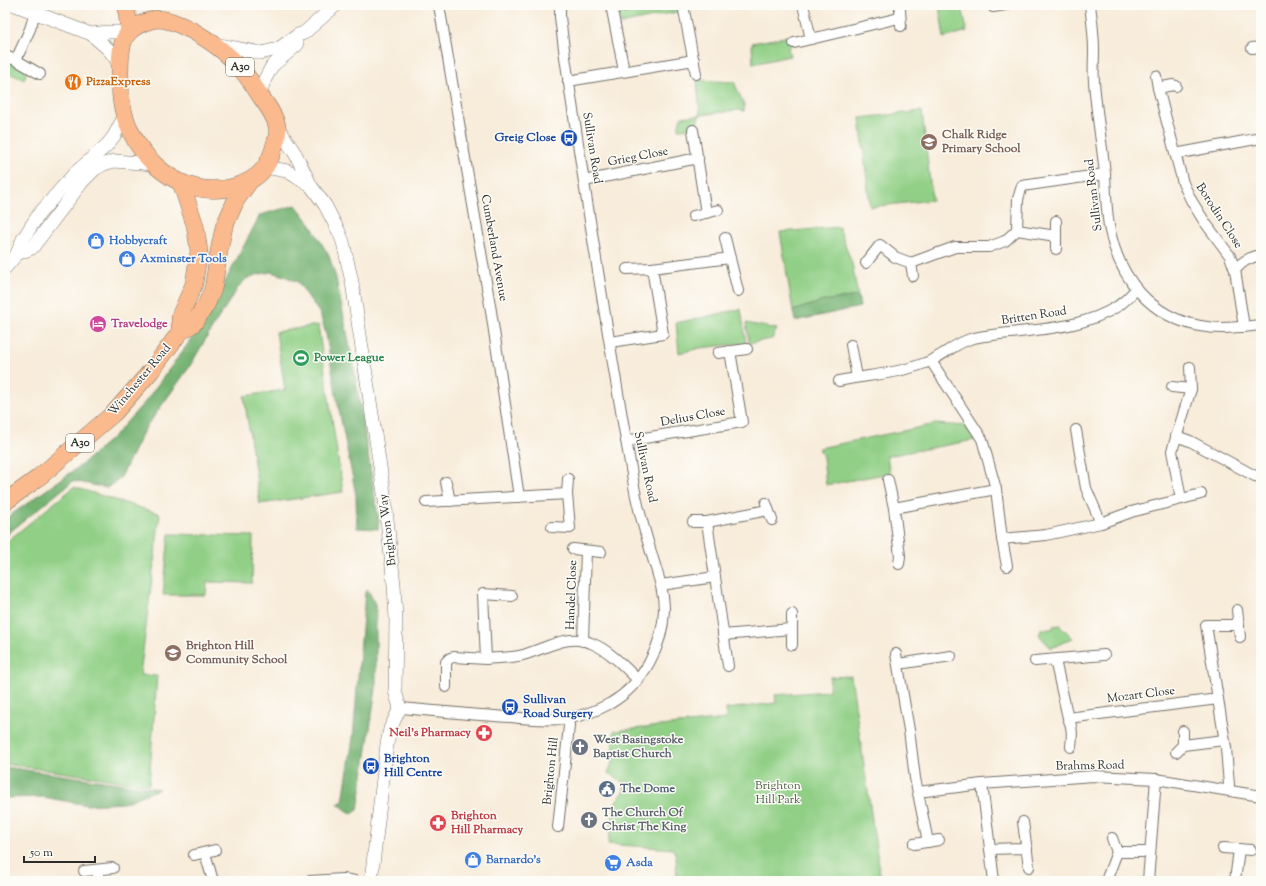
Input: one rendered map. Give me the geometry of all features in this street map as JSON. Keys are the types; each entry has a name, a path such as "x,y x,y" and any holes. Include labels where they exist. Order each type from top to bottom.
{"main road":[{"name":"A30","path":"128,5 127,12 129,32"},
{"name":"A30","path":"162,5 172,20"},
{"name":"A30","path":"148,20 172,20 215,44 239,65 260,94 277,126 276,141 272,156 266,167 249,182 231,188 211,190 195,188 181,183 154,164 133,136 121,99 120,67 122,47 129,32 148,20"},
{"name":"Winchester Road","path":"5,502 38,478 114,413 151,371 180,332 194,323 206,305 213,290 224,227 236,200 249,182"},
{"name":"Winchester Road","path":"180,332 180,316 194,284 199,251 195,225 181,183"}],"street":[{"path":"215,44 261,54 278,49 298,35 304,33 336,5"},
{"name":"Cumberland Avenue","path":"439,5 491,311 519,497"},
{"name":"Sullivan Road","path":"400,708 523,718 568,718 596,710 611,703 623,694 638,679 648,665 656,650 660,637 664,613 664,600 634,486 626,441 568,81 560,17 560,5"},
{"path":"624,71 612,7 629,5"},
{"path":"683,5 696,74"},
{"path":"803,5 811,39"},
{"path":"993,7 1005,5"},
{"name":"Sullivan Road","path":"1090,5 1094,49 1094,80 1105,174 1107,212 1112,239 1120,261 1136,289 1156,307 1183,322 1201,326 1244,327 1261,325"},
{"path":"20,6 91,34 108,49 120,67"},
{"path":"16,60 30,29 35,13"},
{"path":"794,43 900,18"},
{"path":"91,34 129,32"},
{"path":"260,94 264,81 272,66 302,40 304,33"},
{"path":"5,56 16,60 40,74"},
{"path":"568,81 694,60"},
{"name":"Borodin Close","path":"1156,76 1183,183 1191,200 1230,256 1235,270 1244,327"},
{"path":"1158,88 1173,85 1176,86"},
{"path":"5,268 17,254 23,239 38,216 74,174 107,145 114,136 125,115"},
{"name":"Brighton Way","path":"277,126 296,155 311,186 325,205 341,237 347,258 352,282 389,529 396,619 395,691 400,708"},
{"path":"693,130 706,213"},
{"path":"1175,154 1261,138"},
{"name":"Grieg Close","path":"584,181 698,158"},
{"path":"17,254 32,248 86,178 104,164 114,161 154,164"},
{"name":"Brighton Way","path":"266,167 287,171 311,186"},
{"path":"866,263 880,245 895,257 911,263 955,247 989,247 1005,241 1017,230 1018,199 1022,186 1105,174"},
{"path":"694,216 718,210"},
{"path":"38,216 55,217"},
{"path":"1056,221 1056,249"},
{"path":"30,227 32,248"},
{"path":"1017,230 1056,236"},
{"path":"725,238 738,292"},
{"name":"Borodin Close","path":"1235,270 1240,263 1254,256 1261,255"},
{"path":"627,269 652,268 730,258"},
{"path":"911,263 912,276"},
{"path":"610,342 668,332 652,268"},
{"name":"Britten Road","path":"839,382 857,377 895,372 931,361 958,344 973,338 1053,328 1094,319 1119,305 1136,289"},
{"path":"851,345 857,377"},
{"path":"718,353 747,349"},
{"name":"Delius Close","path":"626,441 742,422 730,351"},
{"path":"931,361 982,439 996,489 1007,566"},
{"path":"1181,499 1172,451 1191,389 1190,367"},
{"path":"1172,387 1191,389"},
{"path":"1076,430 1086,488 1101,523"},
{"path":"1176,436 1190,441 1255,476 1261,477"},
{"path":"552,527 570,528 567,494 568,479"},
{"path":"888,480 894,508 900,556 899,564"},
{"path":"446,482 450,501"},
{"path":"894,508 996,489"},
{"path":"426,502 567,494"},
{"path":"1002,539 1046,535 1101,523 1131,512 1201,494"},
{"path":"693,522 707,522 768,511"},
{"path":"707,522 728,666"},
{"name":"Handel Close","path":"573,549 601,552"},
{"name":"Handel Close","path":"583,641 586,551"},
{"path":"661,585 715,577"},
{"path":"486,659 483,594 512,596"},
{"path":"1237,610 1240,637"},
{"path":"792,614 792,645"},
{"path":"1228,790 1229,785 1224,740 1206,625 1239,625"},
{"path":"723,635 791,629"},
{"name":"Handel Close","path":"446,687 446,662 454,657 486,659 522,655 563,641 583,641 592,643 610,654 638,679"},
{"path":"1035,661 1104,655"},
{"path":"928,842 915,778 909,730 897,659 951,656"},
{"path":"1056,660 1068,718 1071,723 1071,747"},
{"name":"Mozart Close","path":"1068,718 1218,699"},
{"path":"371,881 387,744 390,729 400,708"},
{"name":"Brighton Hill","path":"558,826 569,726 568,718"},
{"path":"1183,731 1179,748 1224,740"},
{"name":"Brahms Road","path":"918,792 982,784 1094,776 1156,779 1261,796"},
{"path":"1148,881 1156,779"},
{"path":"982,784 994,881"},
{"path":"1023,822 1029,867"},
{"path":"1106,881 1117,852 1112,838"},
{"path":"914,844 939,840"},
{"path":"990,849 1027,848"},
{"path":"1223,848 1251,850"},
{"path":"1235,881 1239,849"},
{"path":"194,856 215,850"},
{"path":"1117,852 1150,852"},
{"path":"205,853 212,881"},
{"path":"84,872 113,868"},
{"path":"96,870 99,881"},
{"path":"310,881 343,879 355,881"}],"green space":[{"path":"635,5 680,5 681,11 621,24 619,12 635,10"},
{"path":"939,5 967,5 962,6 967,31 944,38"},
{"path":"790,36 794,43 788,48 790,56 753,64 752,43"},
{"path":"5,60 27,70 24,80 5,71"},
{"path":"697,80 734,82 744,105 744,111 739,110 700,115"},
{"path":"922,111 932,200 870,207 860,118"},
{"path":"700,115 694,128 678,129 681,117"},
{"path":"296,205 309,222 329,256 336,278 353,362 379,522 378,529 357,528 356,495 336,395 326,334 320,314 298,282 271,272 246,279 238,288 188,369 144,430 121,477 107,488 73,481 5,536 5,519 80,466 114,436 145,402 204,322 260,215"},
{"path":"839,227 852,264 858,296 823,301 793,311 780,232"},
{"path":"858,296 860,307 795,321 793,311 823,301"},
{"path":"741,309 746,343 700,348 679,353 676,323"},
{"path":"746,323 777,329 772,339 749,343"},
{"path":"318,325 343,492 260,504 244,396 285,390 276,332"},
{"path":"936,424 967,426 975,440 887,456 890,473 826,485 823,457 819,448"},
{"path":"74,487 160,514 140,675 157,676 149,785 5,764 5,543"},
{"path":"169,534 253,536 252,583 207,582 206,595 163,595"},
{"path":"368,590 376,606 376,688 358,810 352,814 338,804 343,801 353,738 365,592"},
{"path":"1060,625 1073,638 1051,648 1039,635 1041,629 1053,629 1053,626"},
{"name":"Brighton Hill Park","path":"851,676 881,881 677,881 676,856 673,849 608,844 616,803 624,789 620,780 608,773 612,763 614,731 726,719 726,709 776,703 775,695 829,691 830,677"},
{"path":"5,767 159,789 123,803 87,805 43,797 5,798"}],"place":[{"name":"PizzaExpress","path":"73,82"},
{"name":"Greig Close","path":"569,138"},
{"name":"Chalk Ridge Primary School","path":"929,142"},
{"name":"Hobbycraft","path":"96,241"},
{"name":"Axminster Tools","path":"127,259"},
{"name":"Travelodge","path":"98,324"},
{"name":"Power League","path":"301,358"},
{"name":"Brighton Hill Community School","path":"173,653"},
{"name":"Sullivan Road Surgery","path":"510,707"},
{"name":"Neil's Pharmacy","path":"484,733"},
{"name":"West Basingstoke Baptist Church","path":"580,747"},
{"name":"Brighton Hill Centre","path":"371,766"},
{"name":"The Dome","path":"607,789"},
{"name":"The Church Of Christ The King","path":"589,820"},
{"name":"Brighton Hill Pharmacy","path":"438,823"},
{"name":"Barnardo's","path":"473,860"},
{"name":"Asda","path":"613,863"}]}
